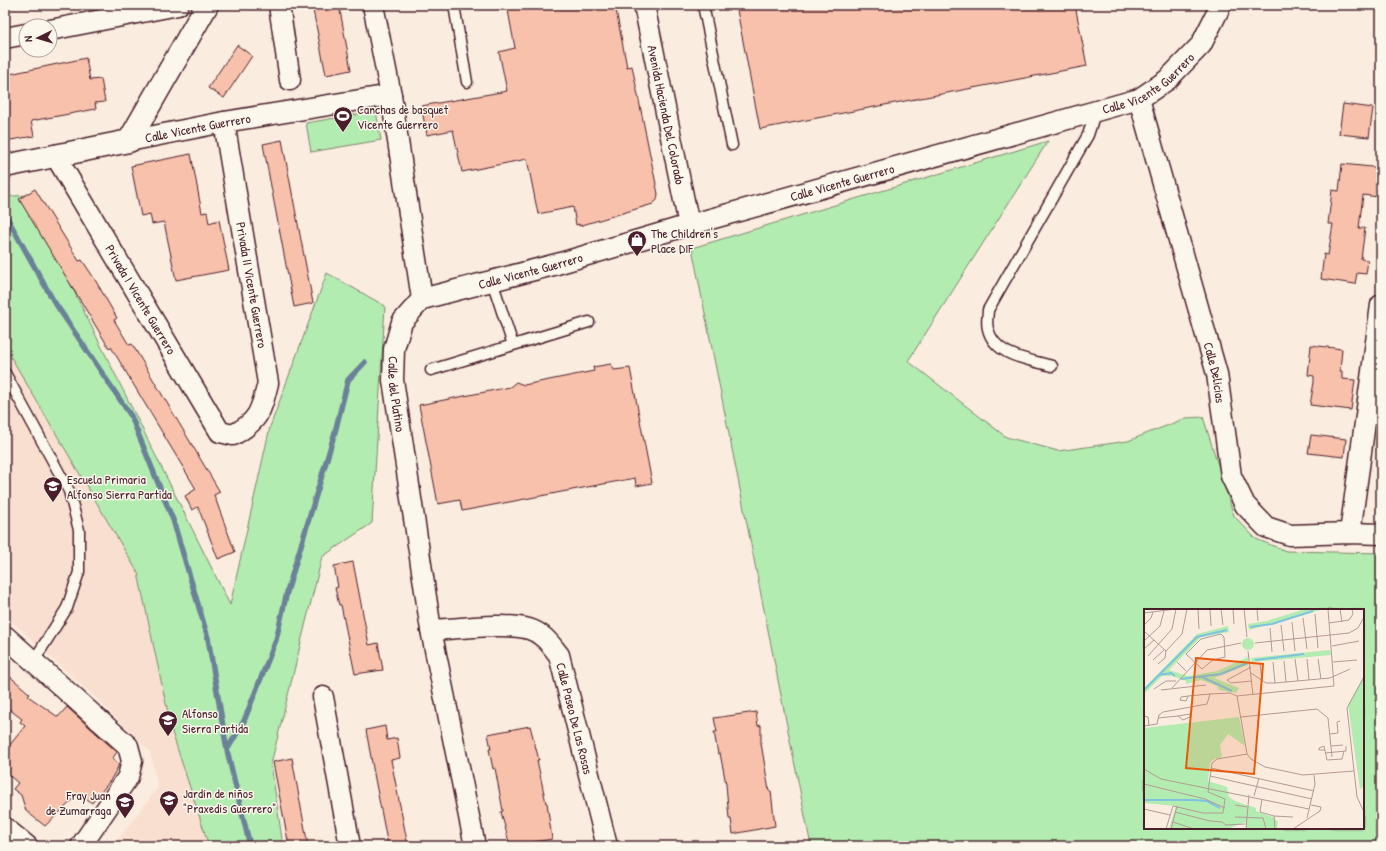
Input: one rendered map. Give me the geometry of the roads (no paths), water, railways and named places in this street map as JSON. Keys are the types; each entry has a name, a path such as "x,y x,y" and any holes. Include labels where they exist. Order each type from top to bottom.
{"street":[{"path":"58,28 178,5"},
{"path":"129,141 207,5"},
{"path":"279,5 290,80"},
{"path":"373,5 390,95 422,299"},
{"name":"Avenida Hacienda Del Colorado","path":"644,5 688,224"},
{"name":"Calle Vicente Guerrero","path":"422,299 557,264 688,224 1139,99 1167,80 1201,45 1221,5"},
{"path":"5,38 18,36"},
{"name":"Calle Vicente Guerrero","path":"5,166 224,122 390,95"},
{"name":"Calle Delicias","path":"1139,99 1217,374 1231,476 1245,506 1266,527 1290,535 1350,533 1381,534"},
{"name":"Privada II Vicente Guerrero","path":"224,122 268,383 261,410 246,428 233,435"},
{"name":"Privada I Vicente Guerrero","path":"55,155 220,432 233,435"},
{"name":"Calle del Platino","path":"422,299 402,322 394,349 393,380 431,630 475,846"},
{"path":"1350,533 1381,305"},
{"name":"Calle Paseo De Las Rosas","path":"431,630 511,626 530,629 547,640 559,655 607,846"},
{"path":"5,636 128,746 132,761 128,777 81,846"},
{"path":"323,697 350,846"},
{"path":"5,828 27,846"}],"lane":[{"path":"454,5 467,82"},
{"path":"704,5 732,145"},
{"path":"1052,366 1008,354 995,343 988,328 988,310 1088,135 1095,112"},
{"path":"492,281 513,345"},
{"path":"431,370 589,322"},
{"path":"5,373 69,491 79,530 79,572 69,601 34,662"}],"waterway":[{"path":"5,214 53,300 131,416 173,520 208,638 227,750 250,846"},
{"path":"227,750 244,721 276,640 287,592 335,432 348,380 365,362"}],"place":[{"name":"Canchas de basquet Vicente Guerrero","path":"343,133"},
{"name":"The Children's Place DIF","path":"637,257"},
{"name":"Escuela Primaria Alfonso Sierra Partida","path":"53,503"},
{"name":"Alfonso Sierra Partida","path":"168,737"},
{"name":"Jardín de niños \"Praxedis Guerrero\"","path":"169,817"},
{"name":"Fray Juan de Zumarraga","path":"125,819"}]}
